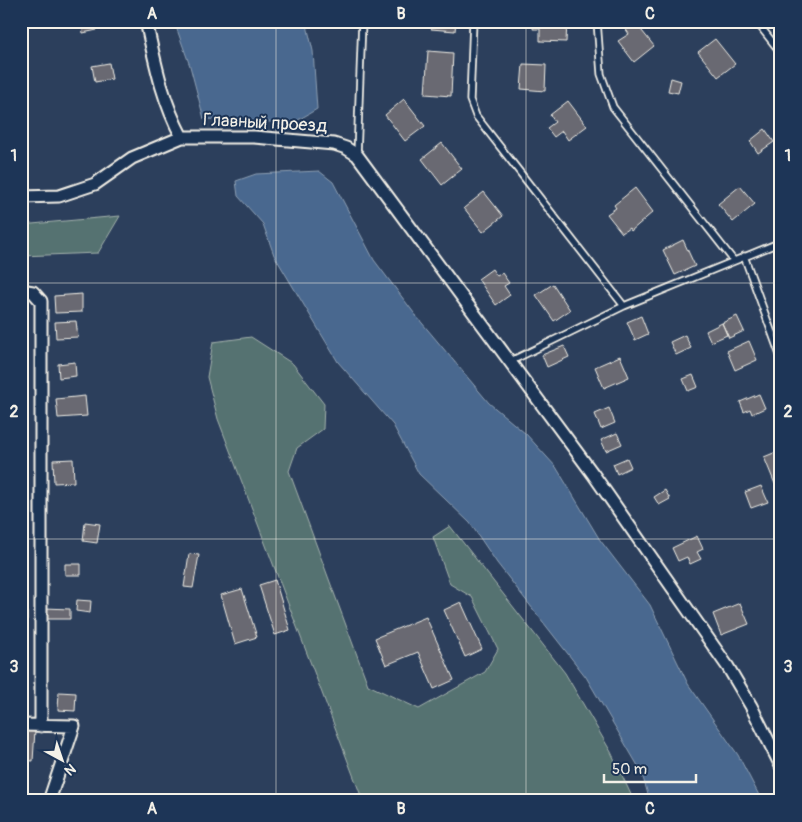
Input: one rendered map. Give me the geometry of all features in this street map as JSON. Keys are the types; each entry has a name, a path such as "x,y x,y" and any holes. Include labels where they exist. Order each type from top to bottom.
{"street":[{"path":"21,197 59,196 94,184 132,158 182,137 165,103 158,82 146,21"},
{"name":"Главный проезд","path":"182,137 254,137 334,144 346,148 357,155"},
{"path":"357,155 511,361 728,667 751,706 781,766"},
{"path":"21,290 33,292 41,302 41,726"},
{"path":"21,725 74,726 49,801"}],"lane":[{"path":"357,155 362,21"},
{"path":"473,21 470,100 476,116 624,306"},
{"path":"597,21 601,74 613,107 734,261"},
{"path":"756,21 781,54"},
{"path":"511,361 624,306 781,242"},
{"path":"744,256 781,358"}],"green space":[{"path":"120,216 98,253 21,256 21,225"},
{"path":"251,337 293,364 324,404 323,429 297,448 289,471 368,685 419,709 485,672 498,649 472,597 450,584 433,537 450,526 565,673 611,752 634,801 363,801 218,419 207,377 213,342"}],"water":[{"path":"174,21 306,21 313,51 317,109 293,123 204,119 190,66"},
{"path":"319,171 333,182 374,260 417,317 489,403 526,434 556,467 600,540 650,605 688,684 738,755 762,801 650,801 641,771 586,677 497,563 470,523 419,474 393,425 338,362 274,255 263,224 238,196 236,181 256,174"}],"building":[{"path":"95,21 97,30 83,33 81,22"},
{"path":"432,21 456,21 455,31 431,29"},
{"path":"534,21 567,21 566,42 540,41 540,29 533,29"},
{"path":"634,21 654,46 634,62 618,41 629,34 625,28"},
{"path":"715,39 735,64 718,77 698,52"},
{"path":"428,51 453,53 451,96 425,94"},
{"path":"109,63 112,79 95,82 92,66"},
{"path":"523,64 546,65 545,91 521,89"},
{"path":"671,78 681,81 678,93 668,91"},
{"path":"404,99 425,126 405,141 385,115"},
{"path":"568,101 587,126 568,140 562,131 554,137 547,128 555,122 550,115"},
{"path":"765,129 774,142 758,153 750,141"},
{"path":"442,143 462,169 442,185 422,159"},
{"path":"740,186 755,204 733,222 718,204"},
{"path":"635,188 653,212 631,231 629,228 622,233 607,214 616,208 614,205"},
{"path":"484,192 503,216 483,232 464,208"},
{"path":"683,240 695,266 675,275 663,250"},
{"path":"492,269 497,276 502,273 509,283 504,286 510,295 496,305 478,279"},
{"path":"553,284 570,310 554,321 536,295"},
{"path":"82,294 82,312 55,313 54,296"},
{"path":"641,316 648,334 635,340 627,322"},
{"path":"737,316 744,331 729,338 722,323"},
{"path":"76,321 78,337 56,338 55,322"},
{"path":"722,323 727,335 711,342 706,331"},
{"path":"685,335 691,348 676,355 670,342"},
{"path":"749,341 757,360 735,370 727,351"},
{"path":"564,346 569,357 547,367 542,355"},
{"path":"620,356 629,377 604,388 595,367"},
{"path":"75,362 76,376 59,378 58,364"},
{"path":"693,375 698,387 688,391 683,379"},
{"path":"759,394 765,408 752,414 750,409 744,412 740,402"},
{"path":"85,396 87,416 58,418 56,399"},
{"path":"609,408 615,423 601,429 595,414"},
{"path":"617,433 622,444 606,451 601,440"},
{"path":"781,450 781,482 775,484 764,457"},
{"path":"627,458 631,467 617,474 613,464"},
{"path":"73,459 74,482 54,483 53,460"},
{"path":"761,486 768,502 751,508 745,492"},
{"path":"665,490 670,499 659,505 654,497"},
{"path":"85,522 100,524 97,543 83,541"},
{"path":"697,536 703,549 697,552 701,559 690,564 687,557 678,561 672,548"},
{"path":"189,554 199,555 193,588 184,587"},
{"path":"65,564 81,564 81,575 65,575"},
{"path":"275,580 290,630 275,635 259,585"},
{"path":"242,589 257,637 235,644 221,595"},
{"path":"77,600 91,601 90,613 76,611"},
{"path":"461,602 482,649 465,657 444,610"},
{"path":"740,603 749,624 721,635 713,614"},
{"path":"45,608 70,609 70,619 45,619"},
{"path":"21,611 27,611 27,622 21,622"},
{"path":"426,617 454,680 434,689 418,652 386,665 375,638"},
{"path":"59,692 76,693 75,711 58,710"},
{"path":"21,729 35,730 33,761 21,760"}]}
